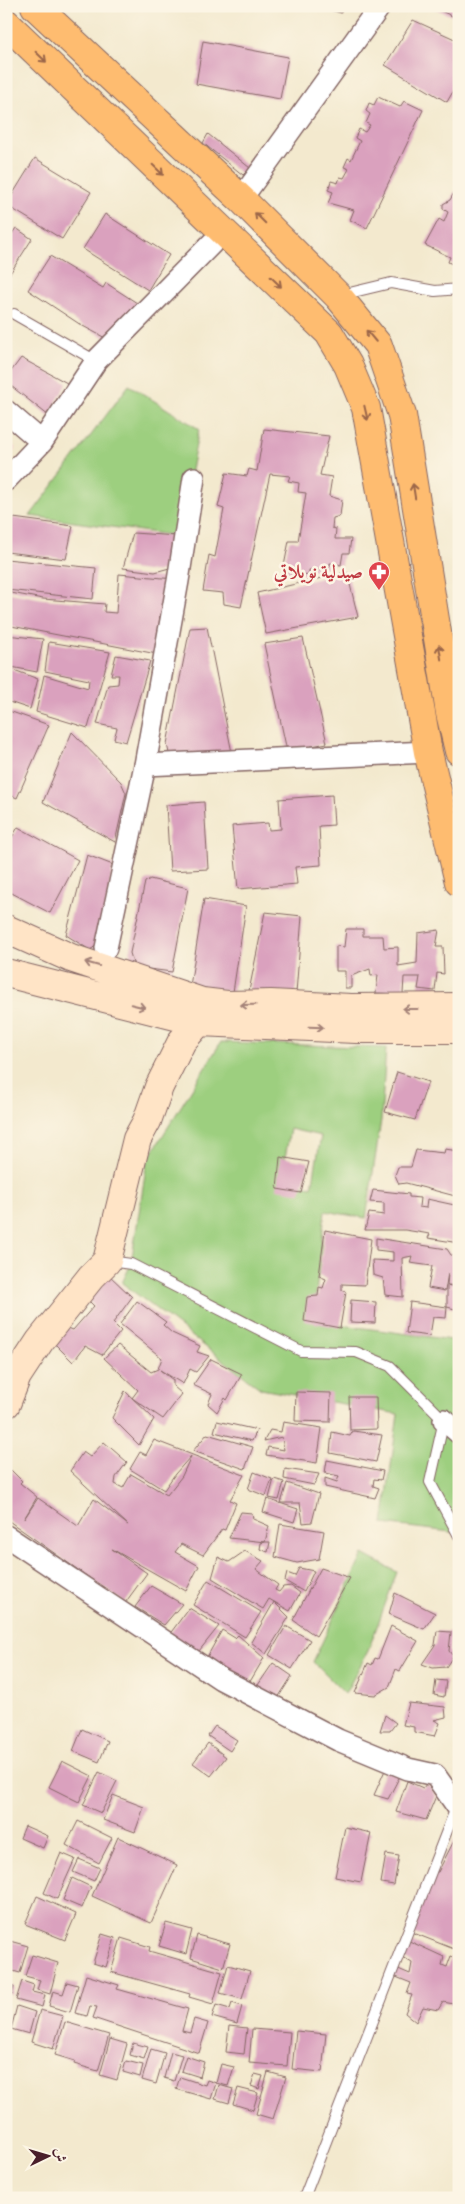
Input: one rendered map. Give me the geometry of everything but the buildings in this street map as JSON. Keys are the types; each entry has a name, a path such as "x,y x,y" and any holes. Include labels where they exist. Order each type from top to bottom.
{"main road":[{"path":"35,6 138,105 241,199 338,296 378,345 402,416 459,751"},
{"path":"6,23 329,333 348,365 366,408 428,752 459,882"},
{"path":"116,130 138,105"},
{"path":"6,929 71,958 205,1012"},
{"path":"6,973 205,1012 356,1028 459,1029"},
{"path":"6,1404 16,1376 40,1341 106,1261 137,1139 147,1121 158,1087 182,1041 205,1012 227,1005 272,1004 351,1008 459,1007"}],"street":[{"path":"241,199 380,6"},
{"path":"6,480 42,442 96,361 223,232"},
{"path":"6,411 42,442"},
{"path":"106,948 145,765 194,478"},
{"path":"145,765 428,752"},
{"path":"6,1536 221,1678 338,1740 408,1769 435,1775 458,1806"}],"lane":[{"path":"338,296 392,283 434,291 459,288"},
{"path":"14,314 96,361"},
{"path":"106,1261 131,1264 300,1351 356,1352 390,1366 451,1427 430,1482 459,1536"},
{"path":"304,2198 458,1806"}],"shaded area":[{"path":"6,440 16,448 6,459"}],"green space":[{"path":"129,385 199,429 178,536 30,516"},
{"path":"221,1042 386,1048 381,1120 366,1218 325,1211 313,1321 459,1341 459,1533 383,1524 398,1414 261,1389 122,1283 131,1264 147,1161","holes":["290,1129 321,1136 312,1187 281,1181"]},
{"path":"363,1554 397,1572 368,1651 345,1694 313,1662"}],"place":[{"name":"صيدلية نويلاتي","path":"379,591"}]}
